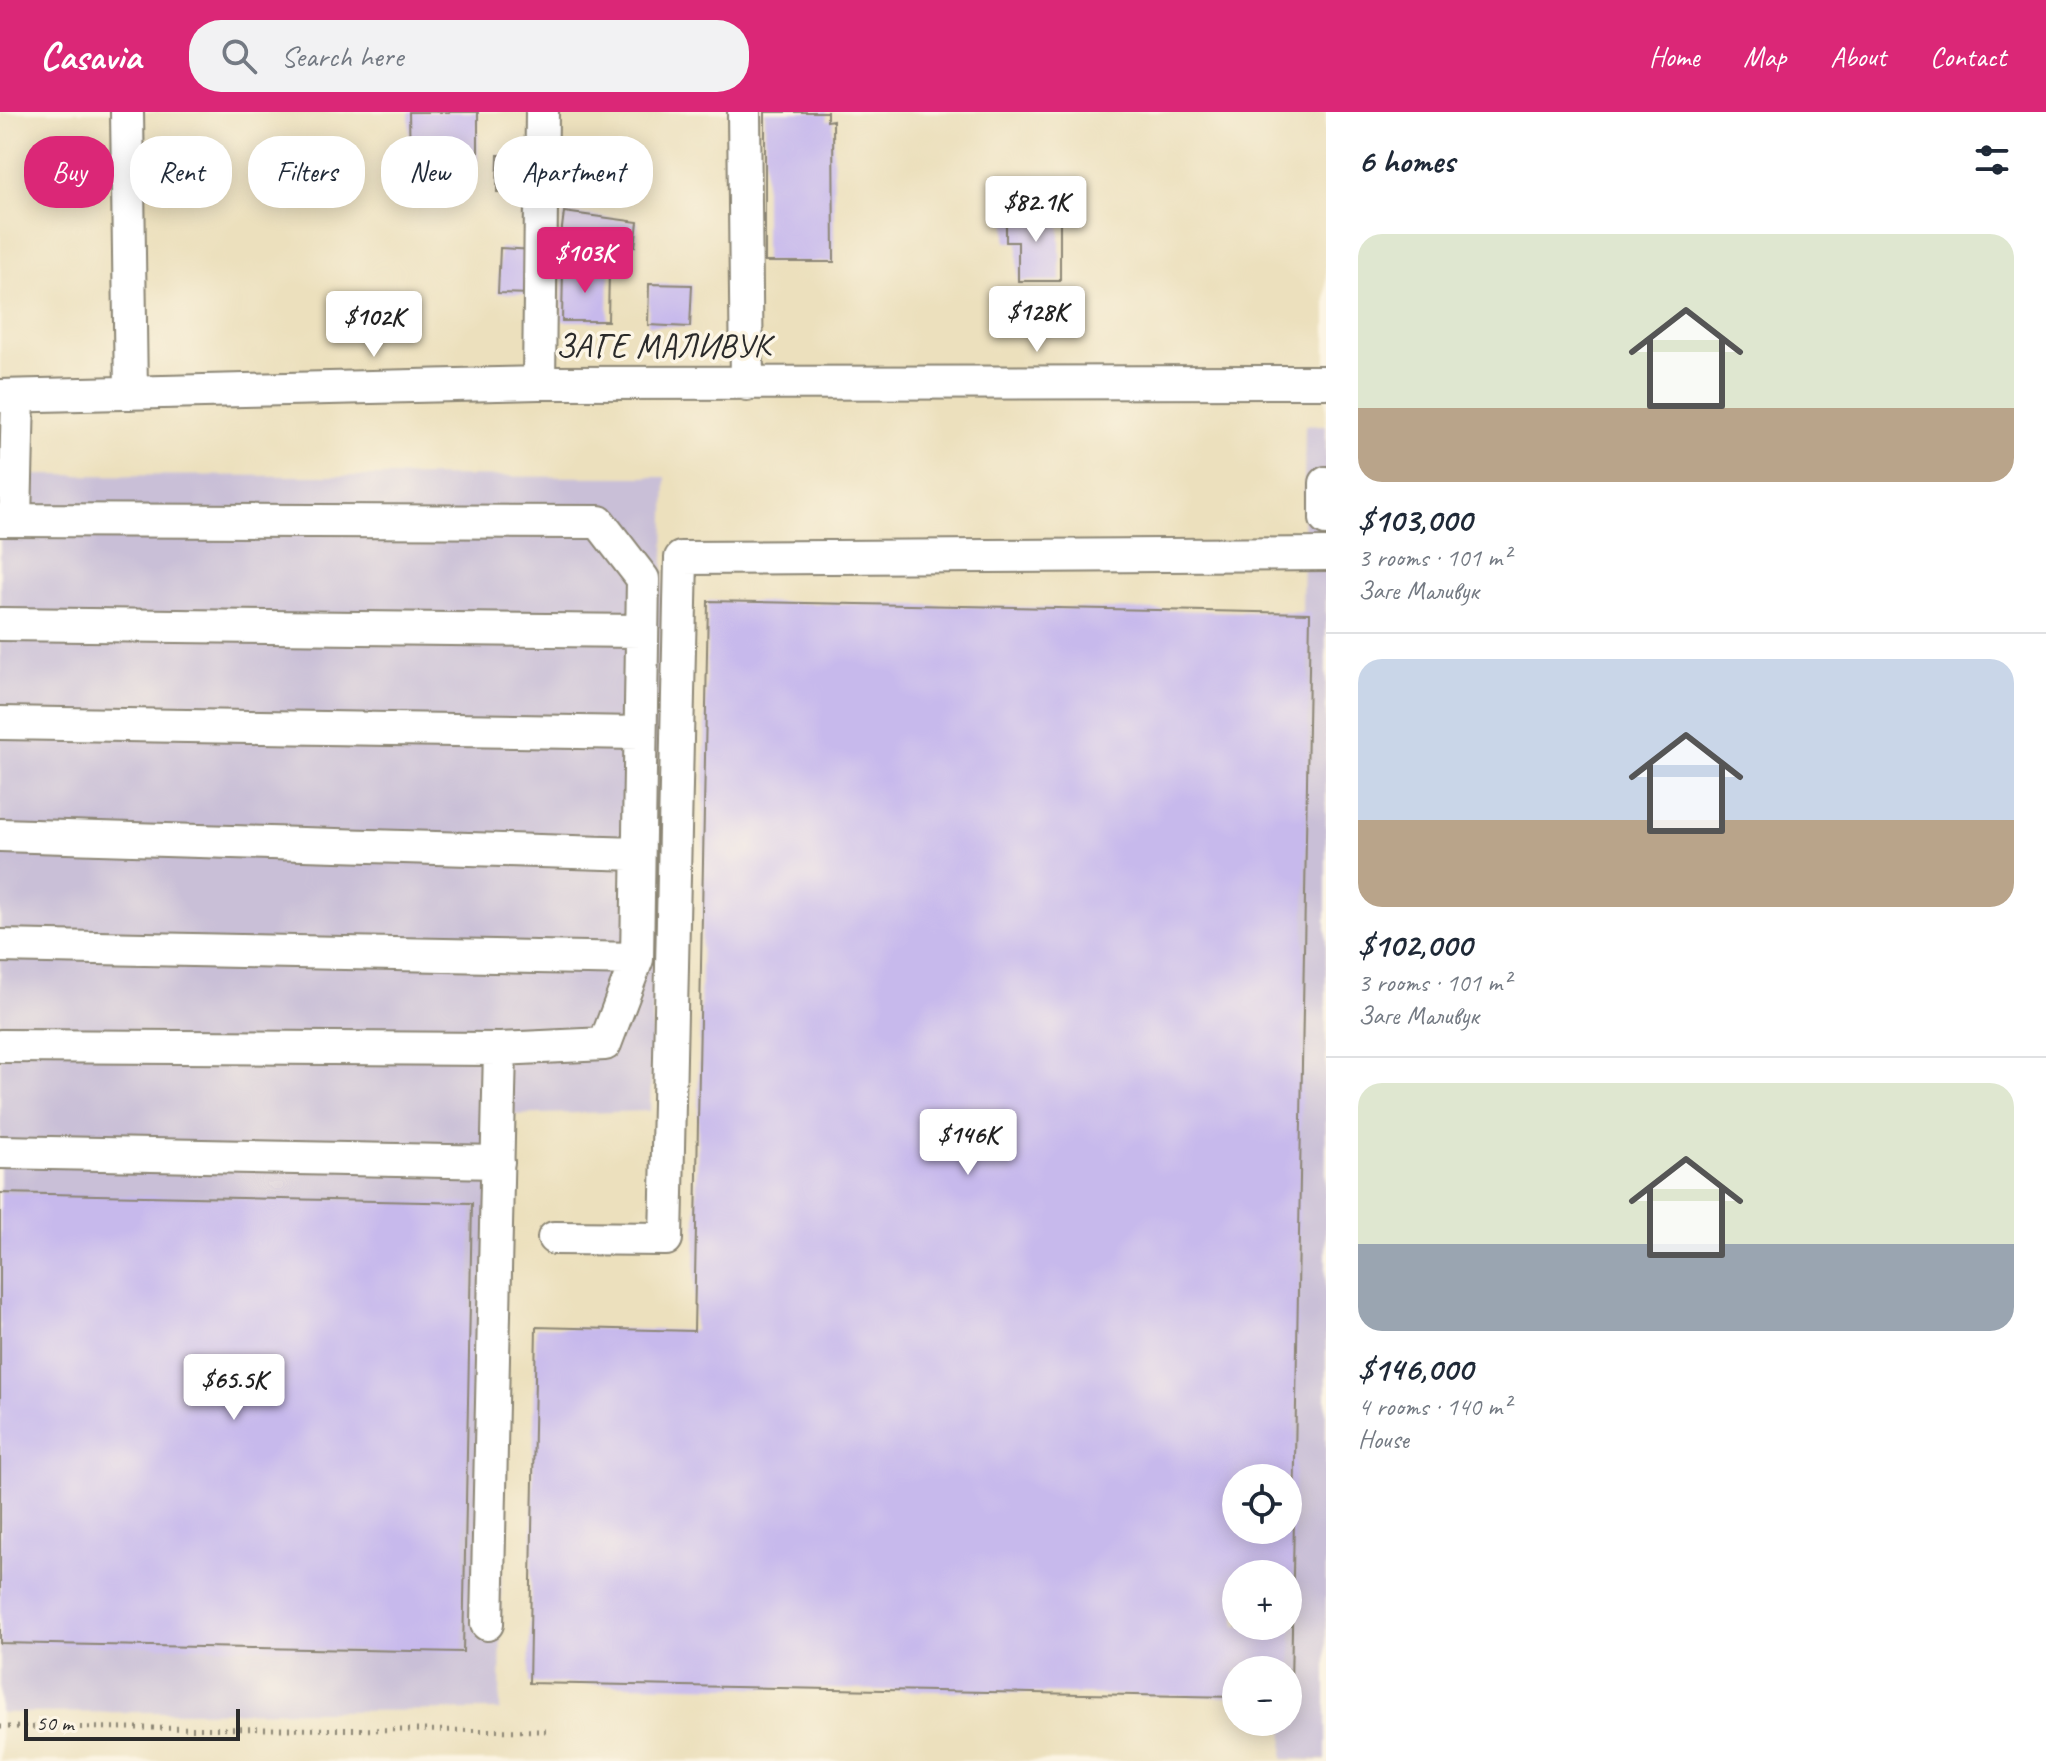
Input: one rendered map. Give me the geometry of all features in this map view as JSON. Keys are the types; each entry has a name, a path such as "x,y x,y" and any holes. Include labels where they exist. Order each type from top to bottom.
{"street":[{"path":"127,112 131,393"},
{"path":"539,383 542,112"},
{"path":"744,112 747,384"},
{"name":"ЗАГЕ МАЛИВУК","path":"9,396 539,383 1326,382"},
{"path":"0,1046 500,1049 605,1044 637,959 643,579 599,522 8,520 9,396"},
{"path":"1326,483 1326,519"},
{"path":"554,1238 666,1239 681,558 1326,554"},
{"path":"0,624 642,631"},
{"path":"0,723 640,733"},
{"path":"0,835 638,854"},
{"path":"0,946 637,959"},
{"path":"487,1624 500,1049"},
{"path":"0,1152 498,1162"}],"path":[{"path":"0,1727 552,1731"}],"shaded area":[{"path":"1305,425 1326,425 1326,1760 1283,1759 1284,1736 1302,1736 1302,1656 1288,1656 1288,1640 1302,1640 1302,1560 1288,1560 1288,1544 1302,1544 1302,1464 1288,1464"},
{"path":"0,475 666,477 650,1111 506,1115 500,1710 0,1713"}],"building":[{"path":"409,112 478,112 478,136 409,136"},
{"path":"765,112 827,112 827,121 833,120 834,262 765,262"},
{"path":"1006,211 1060,212 1060,281 1018,281 1018,242 1006,242"},
{"path":"564,212 638,222 635,246 561,236"},
{"path":"500,248 534,250 532,294 498,293"},
{"path":"563,269 609,270 608,321 562,321"},
{"path":"649,284 692,285 690,327 648,325"},
{"path":"708,601 1310,613 1295,1464 1222,1464 1222,1544 1294,1544 1293,1560 1222,1560 1222,1640 1292,1640 1292,1656 1222,1656 1222,1697 529,1683 536,1327 694,1331"},
{"path":"0,1193 472,1203 463,1652 0,1643"}]}
